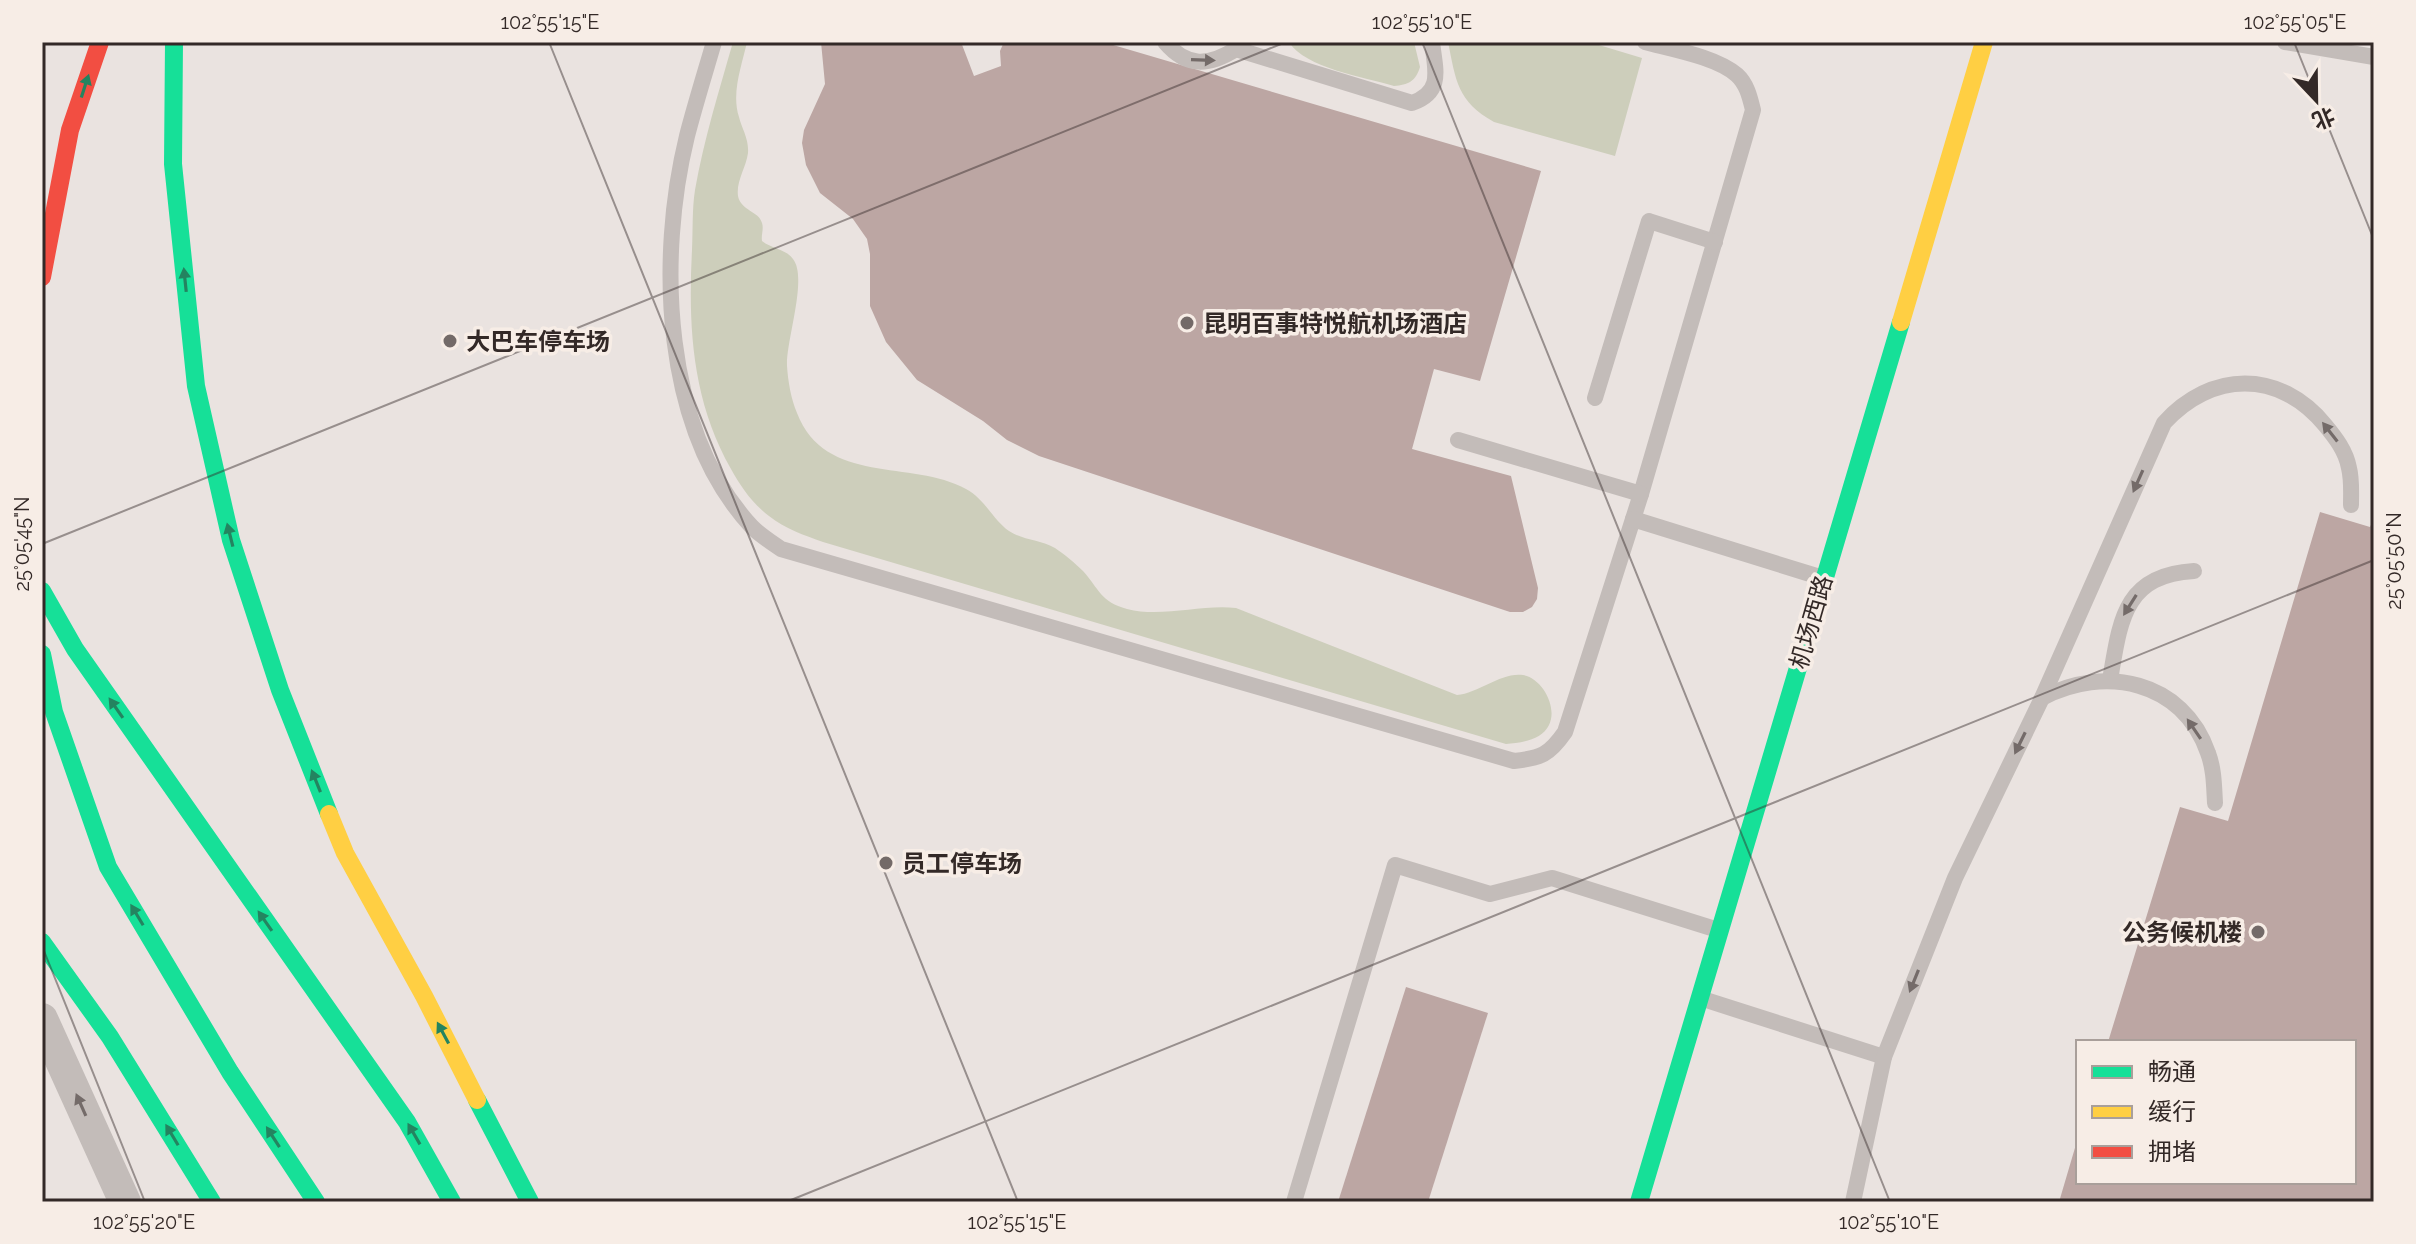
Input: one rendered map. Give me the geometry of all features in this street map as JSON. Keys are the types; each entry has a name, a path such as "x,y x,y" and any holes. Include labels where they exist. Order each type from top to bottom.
{"main road":[{"path":"42,277 70,130 100,42"},
{"path":"174,42 173,164 196,386 231,540 280,690 345,853 424,996 530,1202"},
{"name":"机场西路","path":"1639,1202 1984,42"},
{"path":"42,591 75,649 407,1122 452,1202"},
{"path":"42,654 54,712 108,867 230,1072 316,1202"},
{"path":"42,942 156,1108 212,1202"}],"street":[{"path":"42,178 70,130"},
{"path":"42,1019 125,1202"}],"lane":[{"path":"714,42 687,138 672,236 671,278 677,357 700,442 725,491 753,528 781,549 1514,761 1537,758 1554,749 1565,732 1641,494 1753,110 1747,89 1736,74 1714,62 1645,42"},
{"path":"1165,42 1179,56 1199,62 1219,60 1237,46 1412,103 1432,92 1436,77 1432,42"},
{"path":"2285,42 2374,57"},
{"path":"1595,398 1649,221 1715,242"},
{"path":"1853,1202 1884,1057 1955,878 2042,698 2164,423 2194,396 2233,383 2273,387 2294,396 2312,410 2341,446 2349,467 2351,505"},
{"path":"1458,440 1641,494"},
{"path":"1633,519 1824,578"},
{"path":"2110,680 2119,627 2133,598 2144,586 2159,577 2194,571"},
{"path":"2042,698 2063,687 2086,681 2110,680 2135,684 2159,694 2180,710 2196,729 2208,751 2214,777 2215,803"},
{"path":"1294,1202 1395,865 1490,894 1552,878 1719,931"},
{"path":"1699,998 1884,1057"}],"green space":[{"path":"733,42 747,42 737,89 737,108 748,148 738,196 743,205 760,219 763,225 762,241 790,256 797,268 797,294 787,366 793,402 810,436 828,451 849,461 944,480 966,489 1009,531 1055,548 1083,571 1106,599 1118,606 1154,612 1236,608 1457,695 1506,677 1530,677 1542,687 1550,702 1551,718 1546,730 1530,740 1506,744 823,542 788,528 763,511 739,482 718,443 700,390 692,335 695,190"},
{"path":"1289,42 1414,42 1420,67 1411,81 1394,86 1321,65 1308,59"},
{"path":"1448,42 1589,42 1642,58 1615,156 1494,122 1482,114 1460,89"}],"building":[{"name":"昆明百事特悦航机场酒店","path":"821,42 961,42 974,76 1001,66 1000,51 1004,42 1103,42 1541,171 1480,381 1434,369 1412,449 1511,476 1538,588 1532,607 1523,612 1510,612 1039,456 1007,440 983,421 917,380 886,342 870,306 867,239 853,219 820,193 806,165 802,143 804,130 825,84"},
{"name":"公务候机楼","path":"2320,512 2370,527 2374,518 2374,1202 2059,1202 2076,1144 2076,1184 2356,1184 2356,1040 2109,1040 2180,807 2228,821"},
{"path":"1406,987 1488,1013 1428,1202 1338,1202"}],"traffic: fast":[{"path":"174,42 173,164 196,386 231,540 280,690 329,814"},
{"path":"1639,1202 1901,322"},
{"path":"42,591 75,649 407,1122 452,1202"},
{"path":"42,654 54,712 108,867 230,1072 316,1202"},
{"path":"42,942 110,1037 212,1202"},
{"path":"477,1100 530,1202"}],"traffic: slow":[{"path":"1901,322 1984,42"},
{"path":"329,814 345,853 477,1100"}],"traffic: jam":[{"path":"42,277 70,130 100,42"}],"place":[{"name":"昆明百事特悦航机场酒店","path":"1187,323"},
{"name":"大巴车停车场","path":"450,341"},
{"name":"员工停车场","path":"886,863"},
{"name":"公务候机楼","path":"2258,932"}]}
